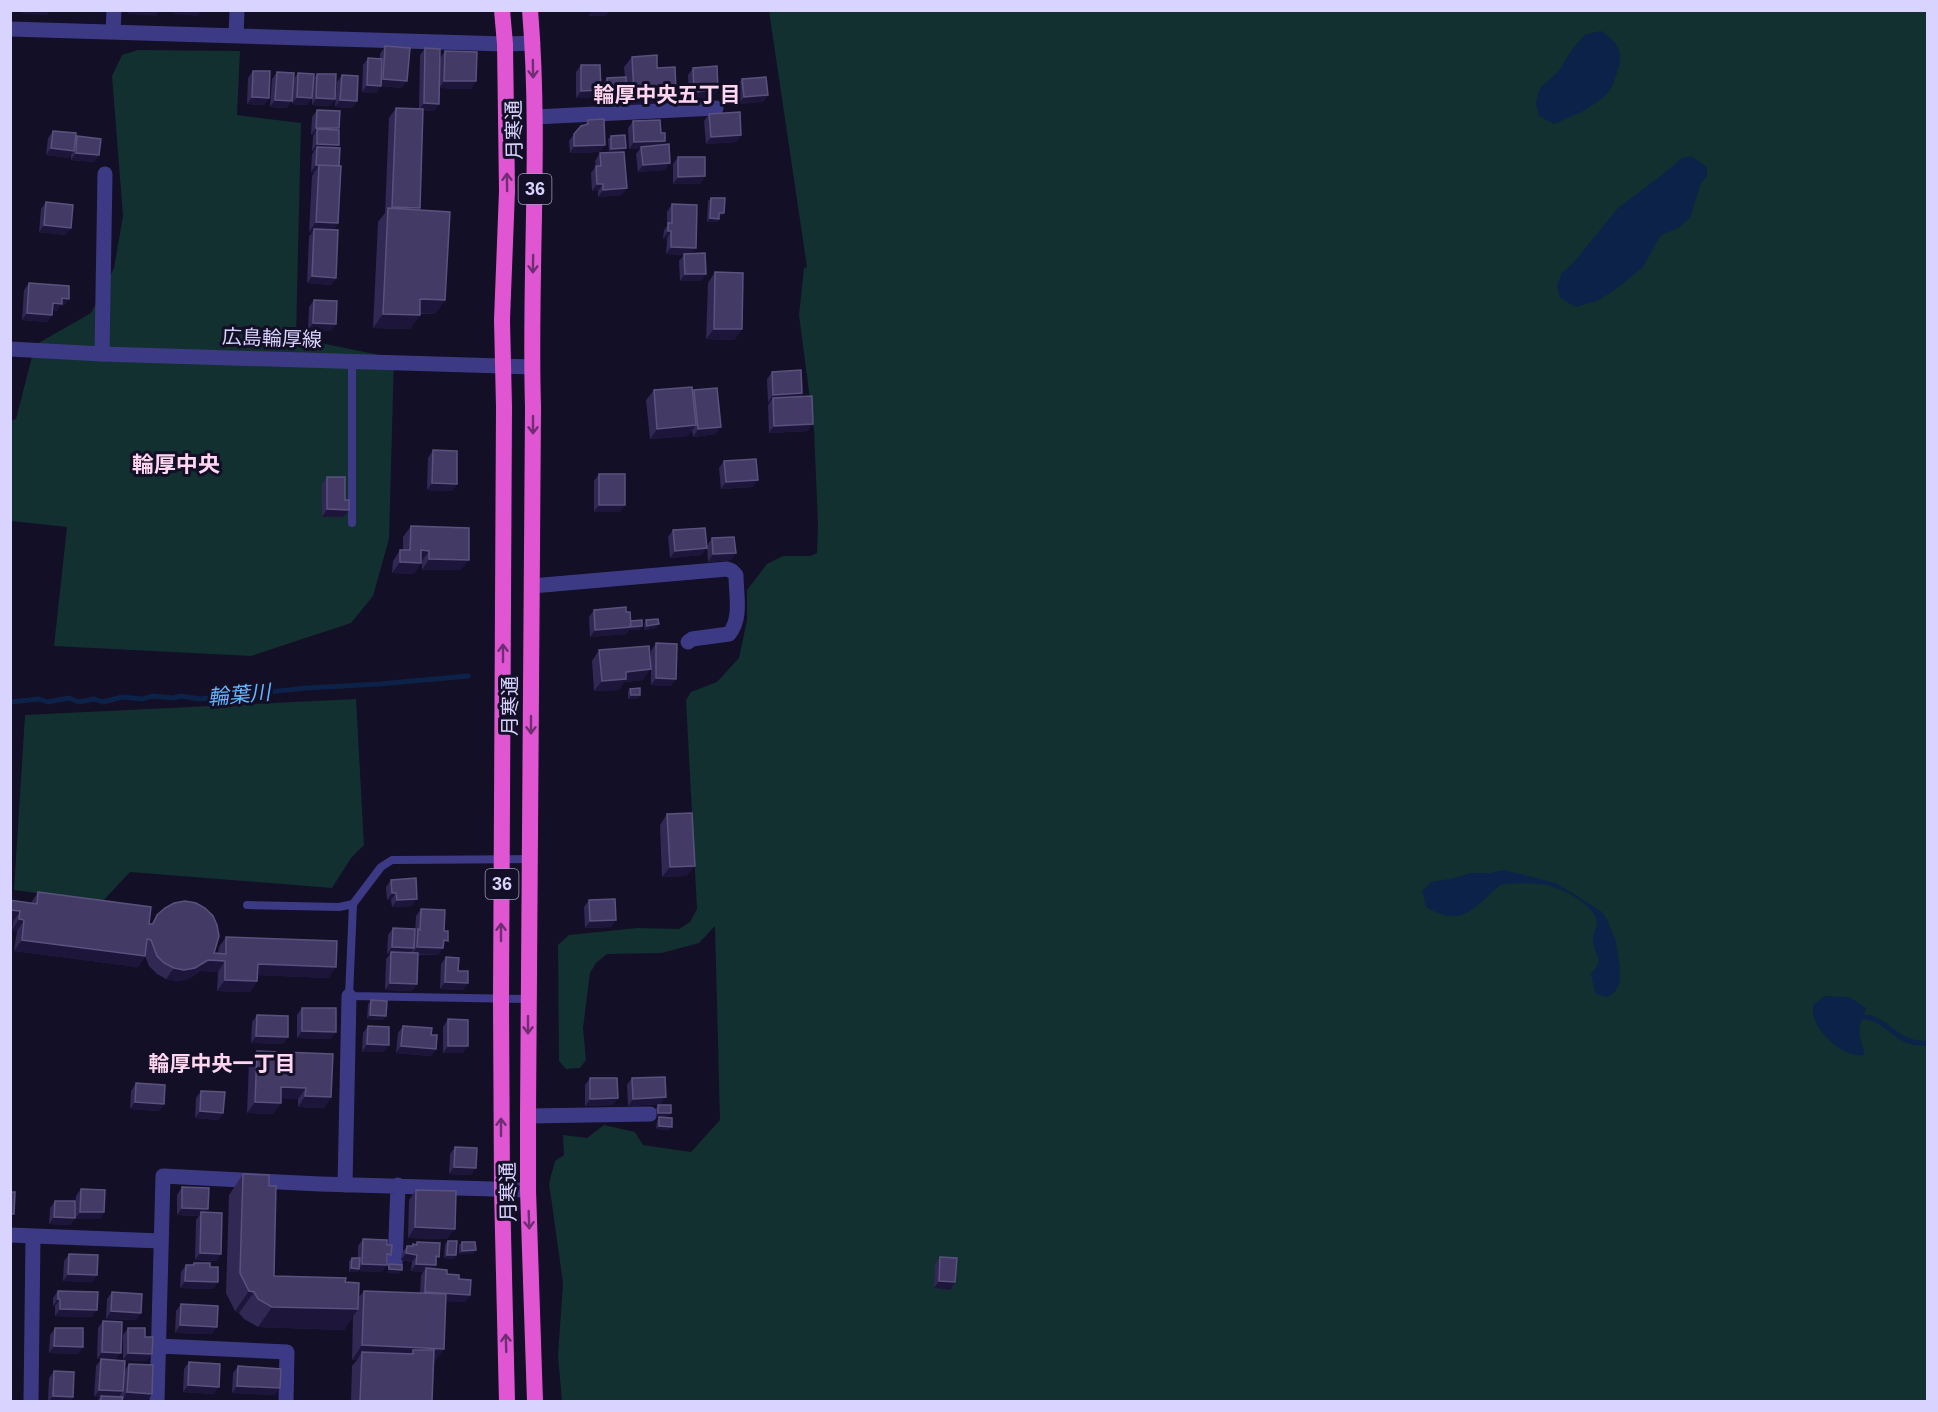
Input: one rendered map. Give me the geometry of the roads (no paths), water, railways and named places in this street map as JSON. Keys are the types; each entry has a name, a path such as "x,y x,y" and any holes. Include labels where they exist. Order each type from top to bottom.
{"highway":[{"name":"月寒通","path":"502,10 505,44 507,191 502,320 504,366 501,999 502,1190 507,1401"},
{"name":"月寒通","path":"530,10 535,117 528,1190 535,1401"}],"street":[{"path":"113,33 114,10"},
{"path":"236,36 237,10"},
{"path":"10,29 533,43"},
{"path":"535,117 716,108"},
{"path":"102,354 105,174"},
{"name":"広島輪厚線","path":"10,349 102,354 532,367"},
{"path":"532,586 727,569 732,571 735,575 736,598 734,629 729,634 692,639 688,642"},
{"path":"345,1185 349,996"},
{"path":"528,1116 650,1114"},
{"path":"157,1401 163,1176 345,1185 528,1190"},
{"path":"394,1265 398,1185"},
{"path":"10,1235 161,1241"},
{"path":"31,1401 33,1236"},
{"path":"159,1346 287,1352 286,1401"}],"lane":[{"path":"352,361 352,523"},
{"path":"528,999 349,996 353,904 381,867 392,860 530,859"},
{"path":"247,905 339,907 353,904"}],"water":[{"path":"1601,31 1617,46 1620,57 1618,70 1608,92 1588,108 1554,124 1539,116 1536,103 1540,88 1559,71 1573,48 1586,34"},
{"path":"1691,156 1707,167 1707,176 1701,183 1690,218 1678,228 1661,235 1643,267 1597,301 1576,307 1560,298 1557,285 1562,273 1574,262 1618,208 1682,158"},
{"path":"1504,870 1556,883 1601,911 1608,921 1616,942 1620,967 1620,983 1614,993 1607,997 1597,995 1594,989 1591,974 1599,960 1593,941 1596,918 1589,907 1564,891 1540,884 1505,884 1500,885 1467,913 1459,916 1449,916 1426,907 1422,891 1431,882 1471,873"},
{"path":"1825,996 1849,997 1866,1008 1860,1029 1864,1055 1849,1053 1841,1049 1820,1030 1813,1015 1813,1005"}],"waterway":[{"name":"輪葉川","path":"10,702 39,699 48,702 69,698 79,702 94,699 103,702 122,697 143,699 152,696 173,698 181,696 200,699 307,688 468,676"},
{"path":"1857,1016 1879,1021 1909,1041 1928,1043"}],"district":[{"name":"輪厚中央五丁目","path":"667,95"},
{"name":"輪厚中央","path":"176,464"},
{"name":"輪厚中央一丁目","path":"222,1064"}]}
